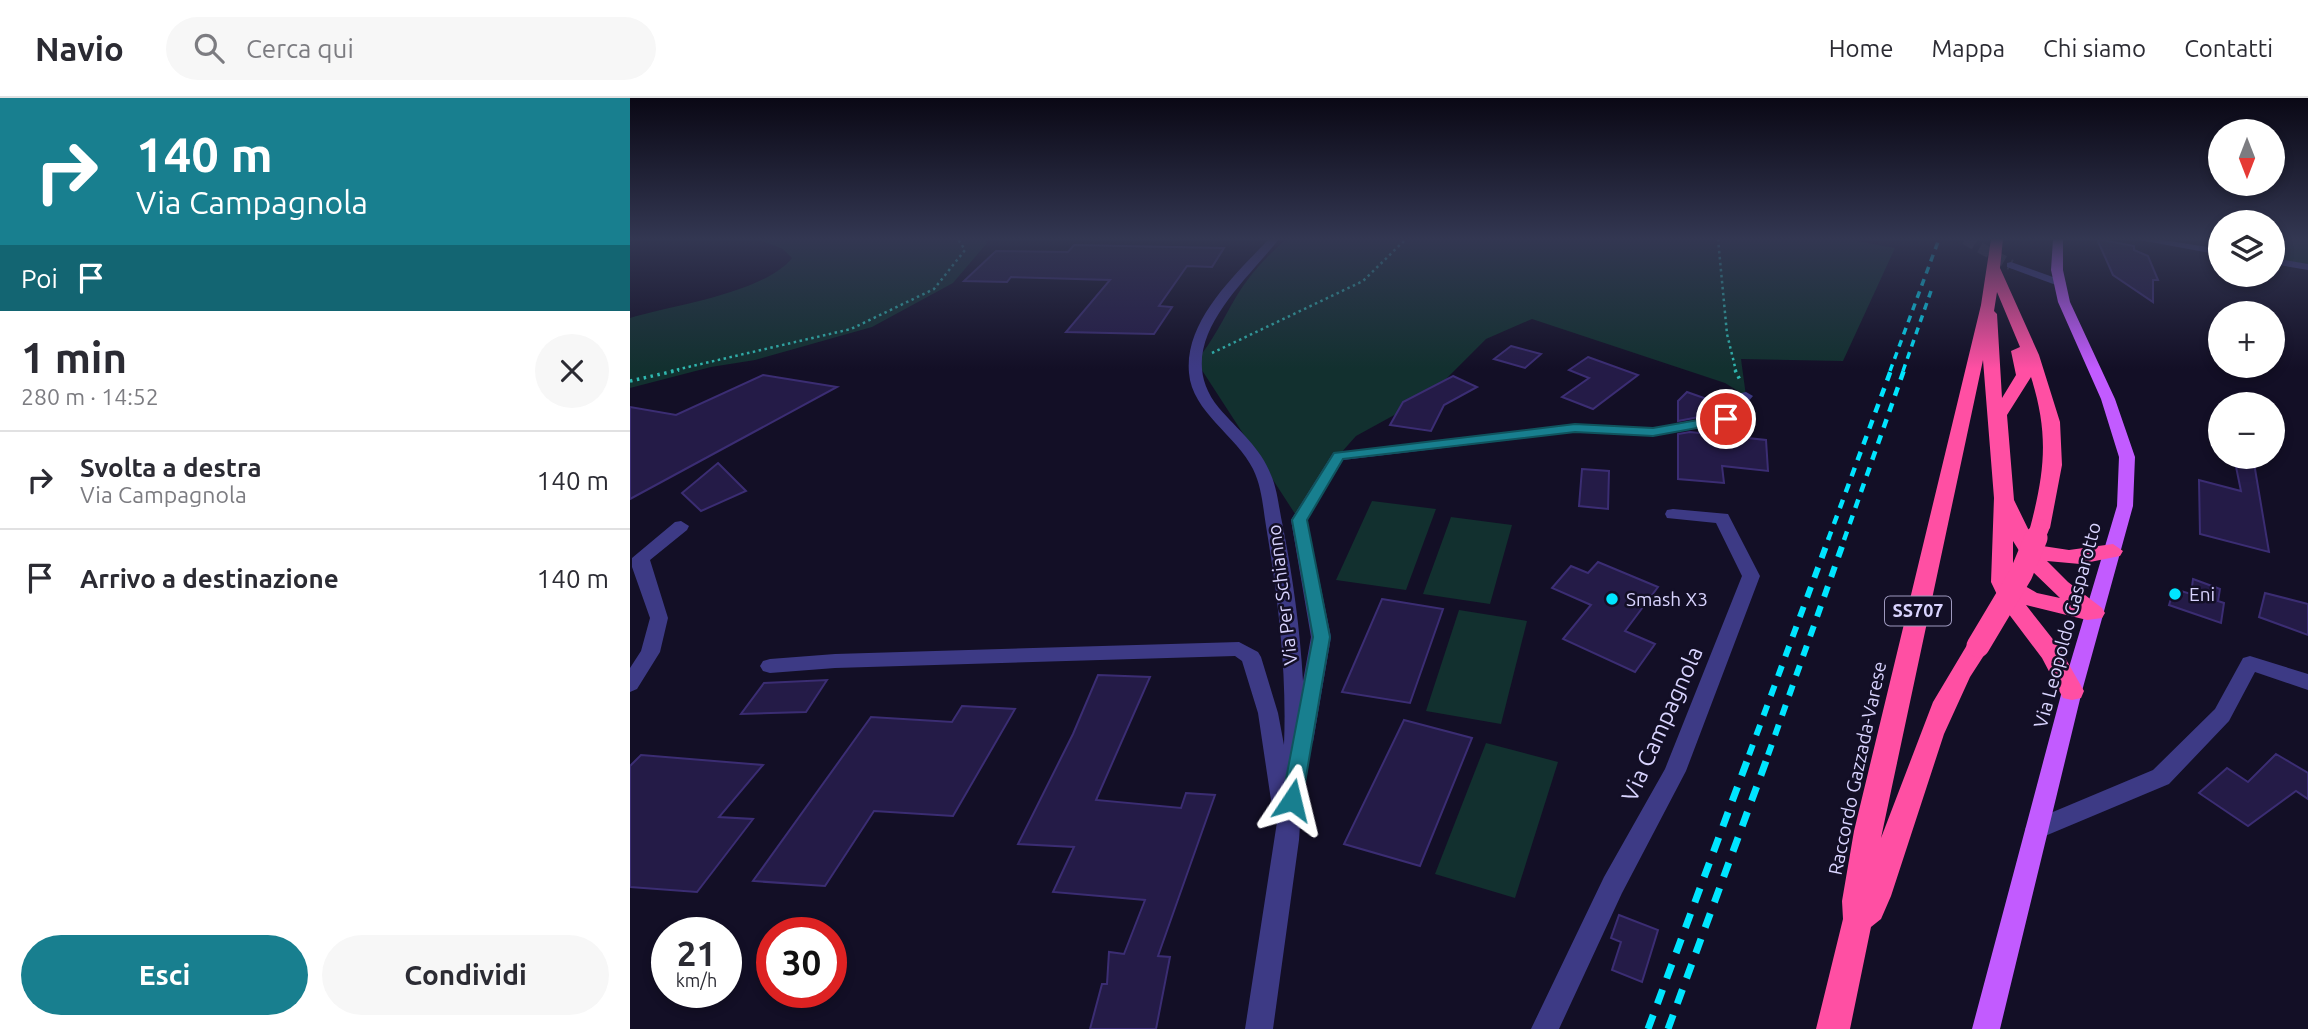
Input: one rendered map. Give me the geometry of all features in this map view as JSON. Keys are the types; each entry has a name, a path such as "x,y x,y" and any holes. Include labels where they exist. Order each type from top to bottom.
{"highway":[{"name":"SS707","path":"1833,1029 1858,919 1873,902 1932,737 1951,693 2021,574 2040,528 2051,481 2054,446 2052,422 2025,342 1997,301 1995,282"},
{"path":"1997,301 1993,330 1992,392 1998,413 2004,498 2002,582 2010,600 2051,653 2072,691"},
{"path":"1997,301 2024,375 2004,410 1998,413"},
{"name":"Raccordo Gazzada-Varese","path":"1858,919 1858,884 1873,806 1997,301"},
{"path":"2004,498 2026,549 2041,571 2094,613"},
{"path":"2026,549 2060,557 2098,555 2113,551"},
{"path":"2002,582 2031,599 2094,613"}],"main road":[{"name":"Via Leopoldo Gasparotto","path":"1986,1029 2072,691 2125,506 2127,457 2108,399 2064,302 2060,283"}],"street":[{"path":"1196,361 1197,347 1233,282"},
{"name":"Via Per Schianno","path":"1196,361 1195,374 1206,400 1261,468 1271,507 1292,664 1295,731 1287,828 1259,1029"},
{"path":"1287,828 1321,637 1299,520 1338,456 1575,428 1653,432 1726,419 1745,391"},
{"name":"Via Campagnola","path":"1545,1029 1613,885 1675,771 1751,576 1722,517 1673,514"},
{"path":"630,684 650,652 659,618 641,567 641,558 681,526"},
{"path":"770,666 835,660 1239,649 1251,656 1268,713 1287,828"},
{"path":"2037,830 2161,777 2222,715 2250,663 2308,682"}],"path":[{"path":"630,380 851,329 934,289 939,282"},
{"path":"1196,361 1360,282"},
{"path":"1723,282 1735,373 1745,391"}],"green space":[{"path":"755,282 953,282 872,327 755,360 711,367 630,388 630,318 740,289"},
{"path":"1246,282 1879,282 1843,361 1741,359 1746,396 1725,383 1532,319 1486,339 1429,396 1356,436 1316,481 1299,520 1196,361 1213,338"},
{"path":"1372,501 1436,509 1406,590 1336,580"},
{"path":"1451,517 1512,525 1490,604 1423,594"},
{"path":"1459,610 1527,621 1501,724 1426,711"},
{"path":"1486,743 1558,762 1515,898 1435,874"}],"building":[{"path":"1108,282 1175,282 1159,306 1172,307 1154,334 1066,332"},
{"path":"2124,282 2153,282 2153,302"},
{"path":"1511,346 1541,354 1525,368 1494,359"},
{"path":"1588,357 1638,375 1593,409 1562,397 1589,378 1569,370"},
{"path":"763,375 837,387 630,499 630,407 676,415"},
{"path":"1453,376 1477,387 1444,405 1431,431 1390,425 1403,402"},
{"path":"1687,392 1718,403 1704,416 1678,421 1678,401"},
{"path":"1690,432 1766,440 1768,471 1722,466 1724,483 1678,479 1678,434"},
{"path":"718,463 746,491 701,511 682,493"},
{"path":"1582,469 1609,471 1608,509 1579,506"},
{"path":"2236,469 2255,469 2269,552 2200,534 2199,480 2241,491"},
{"path":"1598,562 1658,587 1625,631 1655,644 1635,672 1563,639 1591,605 1552,588 1571,566 1588,573"},
{"path":"2193,579 2220,589 2218,601 2224,603 2221,623 2169,605 2174,589 2191,594"},
{"path":"2265,593 2308,604 2308,635 2259,617"},
{"path":"1382,599 1443,609 1410,703 1342,692"},
{"path":"1098,675 1150,677 1096,800 1181,808 1186,793 1215,795 1158,956 1170,957 1156,1029 1090,1029 1102,984 1107,984 1109,952 1124,954 1145,900 1053,892 1074,847 1018,844 1073,734"},
{"path":"827,680 806,712 741,714 764,683"},
{"path":"962,706 1015,709 953,816 874,811 825,886 753,881 871,717 952,722"},
{"path":"1404,720 1472,738 1420,866 1344,844"},
{"path":"2276,754 2308,773 2308,799 2296,791 2248,826 2199,793 2227,768 2248,782"},
{"path":"641,755 763,765 719,817 753,819 697,892 630,887 630,766"},
{"path":"1619,915 1658,930 1642,982 1612,970 1621,942 1611,938"}],"railway":[{"path":"1890,371 1923,282"},
{"path":"1903,371 1931,291"},
{"path":"1828,540 1891,370"},
{"path":"1844,540 1904,370"},
{"path":"1749,755 1829,538"},
{"path":"1768,755 1845,538"},
{"path":"1648,1029 1750,753"},
{"path":"1668,1029 1769,753"}],"place":[{"name":"Eni","path":"2175,594"},
{"name":"Smash X3","path":"1612,599"}],"route":[{"path":"1292,800 1321,637 1299,520 1338,456 1575,428 1653,432 1726,419"}]}
